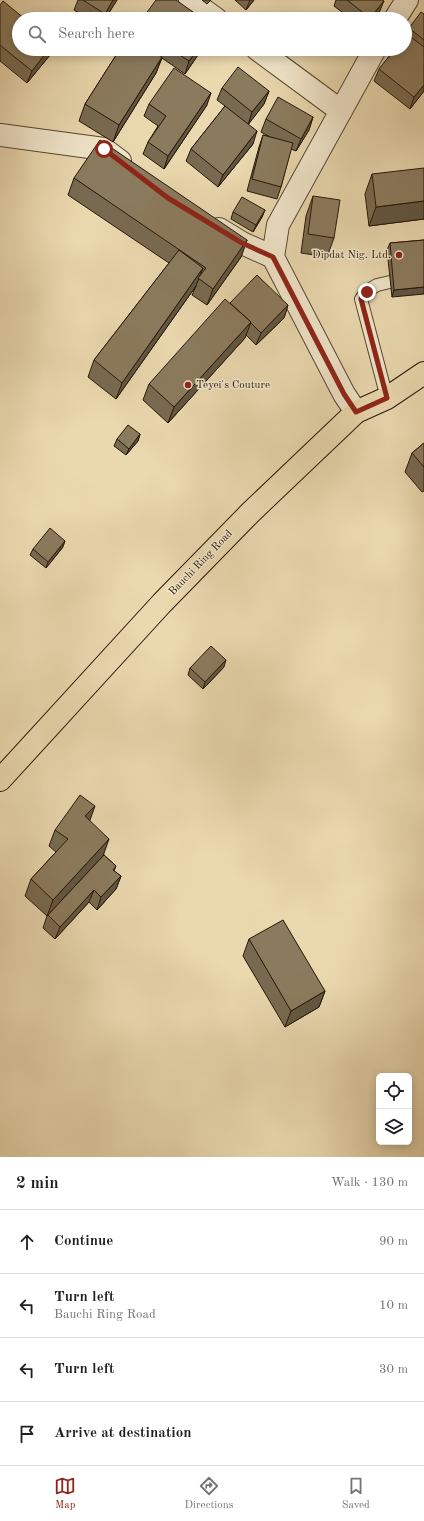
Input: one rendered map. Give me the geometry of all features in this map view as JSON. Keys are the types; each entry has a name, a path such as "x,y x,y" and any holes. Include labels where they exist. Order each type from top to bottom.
{"main road":[{"name":"Bauchi Ring Road","path":"0,780 162,603 251,512 356,412 387,398 424,373"}],"street":[{"path":"190,0 206,12"},
{"path":"399,12 407,0"},
{"path":"267,56 342,110"},
{"path":"356,412 344,394 273,257 278,226 371,56"},
{"path":"0,135 104,149 133,171"},
{"path":"201,218 242,243 273,257"}],"lane":[{"path":"387,398 361,299 367,292 377,285 424,274"}],"building":[{"path":"83,0 113,0 106,12 102,12"},
{"path":"156,0 176,0 193,12 147,12"},
{"path":"347,0 384,1 375,12 362,12"},
{"path":"3,1 16,12 12,12 12,55 0,45 0,5"},
{"path":"421,12 424,14 424,40 412,30 412,24"},
{"path":"412,38 424,47 424,85 414,97 379,69 389,56 412,56"},
{"path":"14,56 44,56 32,71"},
{"path":"116,56 162,57 119,125 85,104"},
{"path":"182,56 193,56 189,61"},
{"path":"238,67 269,91 252,112 222,88"},
{"path":"174,68 211,93 168,156 148,142 166,116 149,104"},
{"path":"278,97 313,117 301,139 266,119"},
{"path":"225,106 257,131 223,175 191,149"},
{"path":"263,135 293,143 281,187 252,179"},
{"path":"100,140 247,240 213,289 198,278 206,268 74,178"},
{"path":"424,168 424,201 376,207 372,174"},
{"path":"313,196 340,200 334,238 308,234"},
{"path":"242,197 265,210 256,225 233,212"},
{"path":"424,240 424,287 394,290 390,243"},
{"path":"179,250 203,268 122,383 94,360"},
{"path":"257,275 288,305 261,333 230,303"},
{"path":"225,299 251,322 174,407 149,384"},
{"path":"128,425 140,434 129,449 117,439"},
{"path":"424,443 424,467 412,453"},
{"path":"50,528 65,541 48,562 33,549"},
{"path":"211,646 226,660 205,682 190,668"},
{"path":"80,795 95,806 85,816 109,839 53,900 31,879 68,839 55,830"},
{"path":"104,855 116,866 113,870 121,876 101,897 94,890 60,927 48,915"},
{"path":"283,920 325,991 291,1011 249,939"}],"place":[{"name":"Dipdat Nig. Ltd.","path":"399,255"},
{"name":"Teyei's Couture","path":"188,385"}],"route":[{"path":"104,149 168,198 242,243 273,257 344,394 356,412 387,398 361,299 367,292"}]}
